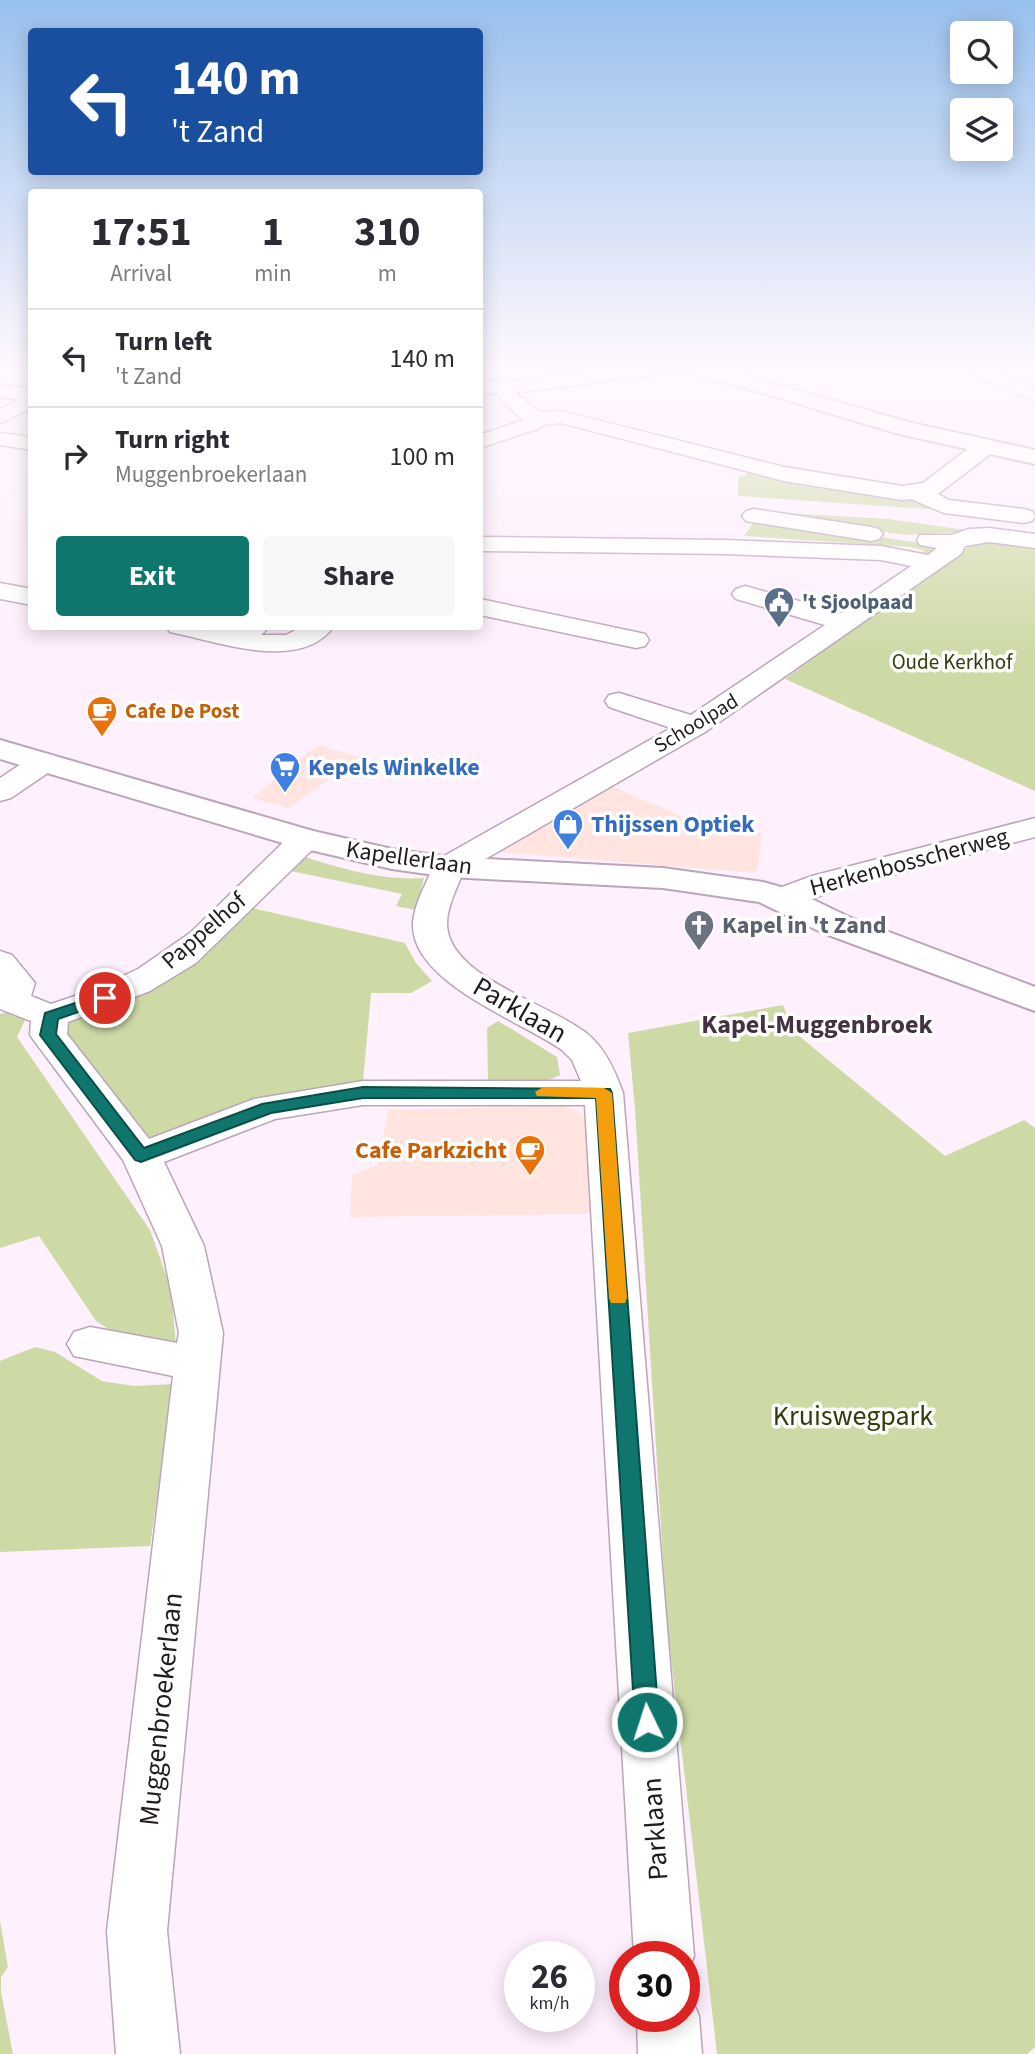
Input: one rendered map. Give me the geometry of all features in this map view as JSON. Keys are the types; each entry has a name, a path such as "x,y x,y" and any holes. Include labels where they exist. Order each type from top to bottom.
{"main road":[{"name":"Kapellerlaan","path":"0,749 352,851 449,867 663,877 745,888 783,898 836,925 1035,1000"}],"street":[{"path":"744,464 784,474 918,493 944,506 1035,517"},
{"path":"918,493 930,489 963,464"},
{"path":"754,516 877,535 953,542 989,535 1035,541"},
{"name":"Schoolpad","path":"449,867 695,726 952,549 953,542"},
{"path":"483,544 712,547 881,553 932,563"},
{"path":"0,591 28,596"},
{"path":"745,594 847,623"},
{"path":"483,608 636,640"},
{"path":"225,630 248,632 271,645 290,644 305,639 316,630"},
{"path":"619,701 695,726"},
{"path":"0,792 44,762"},
{"name":"Herkenbosscherweg","path":"783,898 824,883 1035,828"},
{"name":"Pappelhof","path":"50,1016 105,998 163,970 215,928 304,839"},
{"name":"Parklaan","path":"449,867 430,926 437,949 461,976 576,1042 595,1067 604,1093 663,1941"},
{"path":"0,962 16,983 6,1003 50,1016"},
{"name":"Muggenbroekerlaan","path":"50,1016 48,1035 141,1156 183,1247 201,1333 137,1931 148,2054"},
{"path":"141,1156 268,1108 363,1093 604,1093"},
{"path":"90,1344 197,1364"},
{"path":"669,2032 670,2054"}],"shaded area":[{"path":"318,745 360,757 289,808 252,798"},
{"path":"604,783 699,824 762,833 757,873 487,851"},
{"path":"564,1106 583,1114 597,1160 597,1211 584,1214 350,1217 352,1175 378,1165 388,1110"}],"green space":[{"path":"754,471 914,497 943,510 738,496 738,478"},
{"path":"748,511 888,519 973,531 905,535"},
{"path":"757,518 927,544 938,551 936,555 919,556 924,551 911,547 744,536"},
{"name":"Oude Kerkhof","path":"978,540 1035,547 1035,791 785,679"},
{"path":"295,854 374,875 424,878 416,910 396,906 402,894 281,869"},
{"path":"248,907 405,943 416,963 432,981 411,993 371,993 363,1082 149,1141 60,1025"},
{"name":"Kruiswegpark","path":"783,1005 793,1031 945,1156 1024,1120 1035,1128 1035,2047 1027,2054 717,2054 667,1624 628,1033"},
{"path":"9,1011 25,1020 17,1037 150,1230 171,1289 176,1345 122,1338 96,1321 39,1236 0,1248 0,1014"},
{"path":"498,1021 557,1057 560,1075 544,1082 488,1082 487,1028"},
{"path":"35,1347 55,1352 102,1381 134,1386 174,1384 150,1546 0,1552 0,1361"},
{"path":"0,1921 8,1967 1,1977 1,1992 13,2054 0,2054"}],"slow traffic":[{"path":"543,1092 604,1093 618,1298"}],"place":[{"name":"'t Sjoolpaad","path":"779,629"},
{"name":"Cafe De Post","path":"102,738"},
{"name":"Kepels Winkelke","path":"285,794"},
{"name":"Thijssen Optiek","path":"568,851"},
{"name":"Kapel in 't Zand","path":"699,952"},
{"name":"Cafe Parkzicht","path":"530,1177"}],"district":[{"name":"Kapel-Muggenbroek","path":"817,1024"}],"route":[{"path":"105,998 50,1016 48,1035 141,1156 268,1108 363,1093 604,1093 647,1722"}]}
